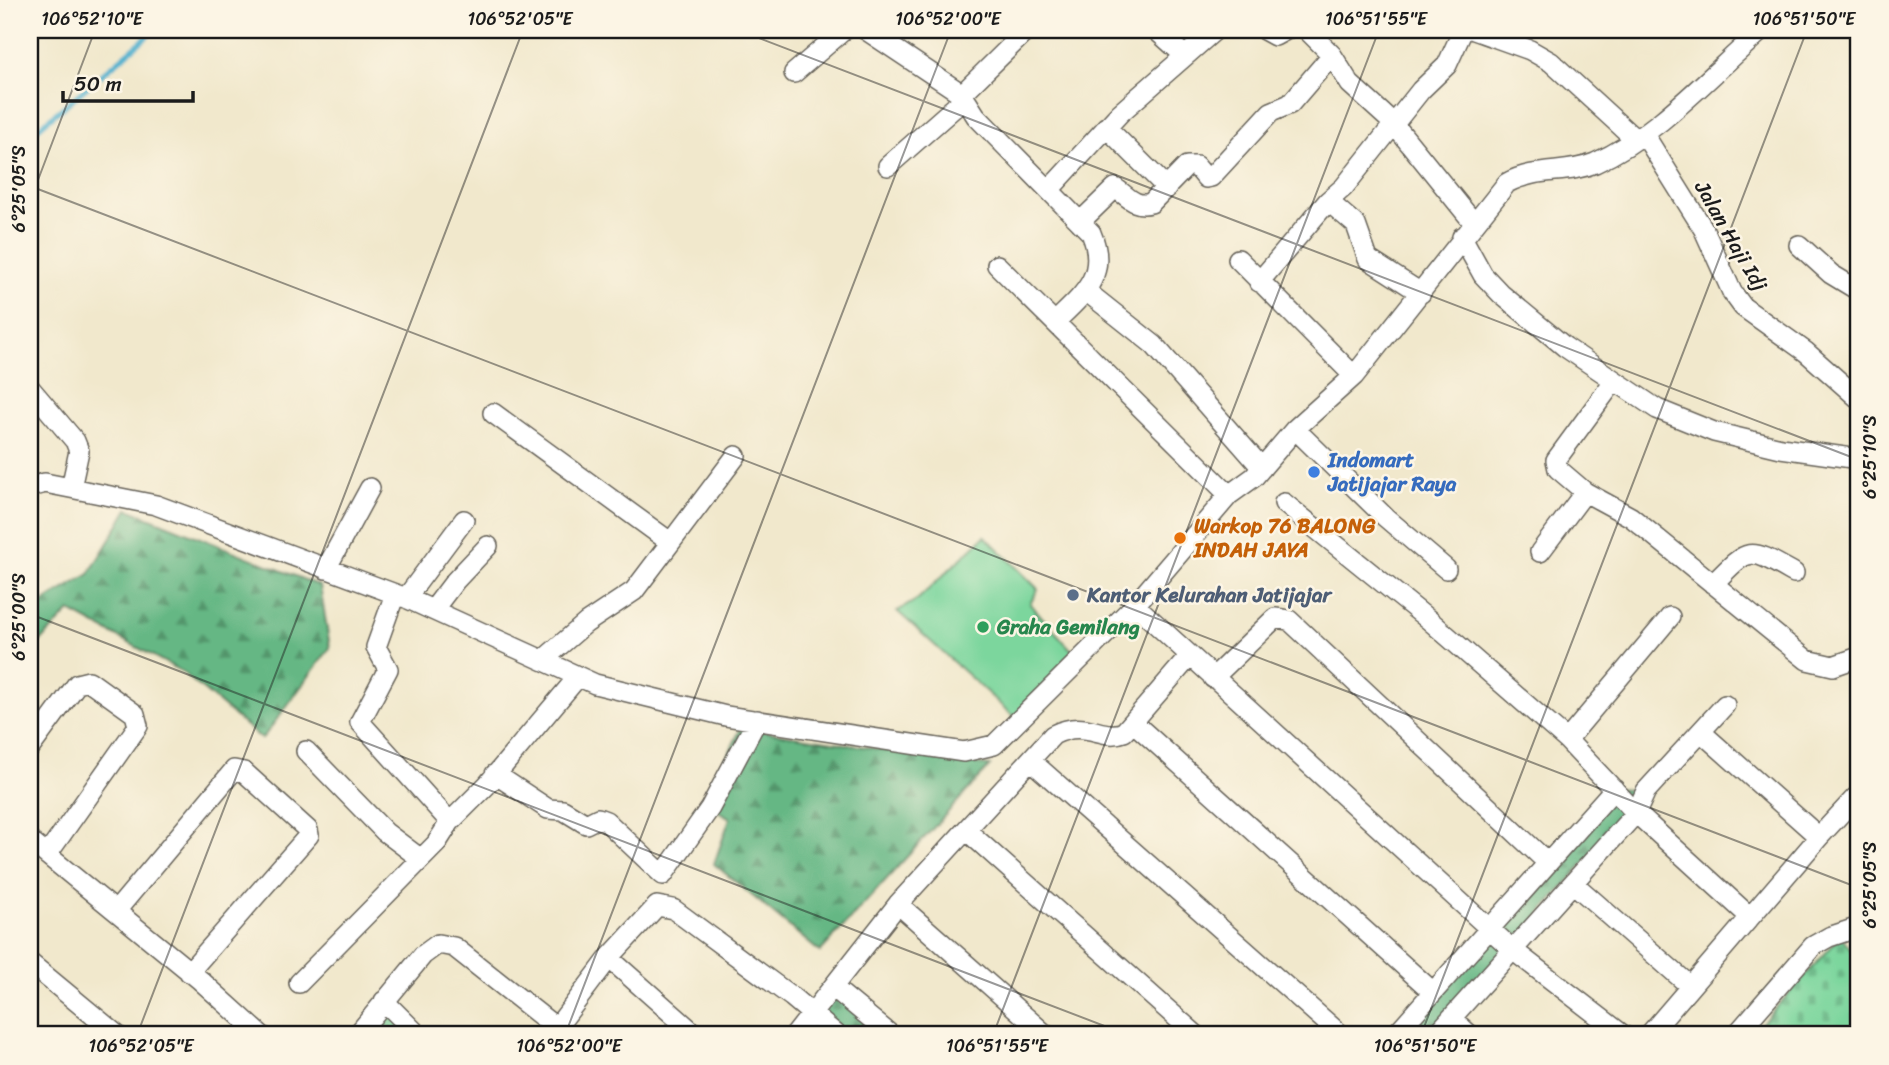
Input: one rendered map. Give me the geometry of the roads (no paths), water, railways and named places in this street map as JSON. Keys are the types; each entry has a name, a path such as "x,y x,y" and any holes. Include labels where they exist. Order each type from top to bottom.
{"street":[{"path":"794,73 844,30"},
{"path":"866,30 963,97 975,116 1091,233 1099,257 1086,291 1055,322"},
{"path":"888,166 963,97 1027,30"},
{"path":"1156,30 1185,56"},
{"path":"1049,190 1106,127 1215,30"},
{"path":"1264,30 1275,36 1286,30"},
{"path":"1307,30 1332,55 1350,84 1393,123 1468,229 1483,275 1501,294 1614,381 1657,409 1693,426 1781,448 1852,458 1859,439"},
{"path":"1259,282 1328,201 1344,187 1393,123 1447,65 1463,30"},
{"name":"Jalan Haji Idj","path":"1475,30 1530,50 1551,62 1640,136 1704,230 1732,292 1743,307 1806,352 1859,400"},
{"path":"30,486 45,483 156,505 400,596 543,660 576,678 713,713 964,751 994,745 1135,605 1229,495 1262,468 1295,429 1354,376 1507,183 1525,174 1594,163 1640,136 1762,30"},
{"path":"1080,222 1115,187 1131,201 1144,205 1167,188 1187,166 1196,166 1206,178 1211,177 1271,112 1290,104 1332,55"},
{"path":"1106,127 1167,188"},
{"path":"1328,201 1356,225 1368,259 1421,293"},
{"path":"1799,245 1831,274 1859,291"},
{"path":"1238,259 1354,376"},
{"path":"997,265 1229,495"},
{"path":"1086,291 1154,345 1262,468"},
{"path":"1614,381 1556,460 1558,469 1585,492 1631,517 1807,660 1833,666 1859,657"},
{"path":"30,388 75,441 79,452 71,488"},
{"path":"493,413 670,542"},
{"path":"1295,429 1385,517 1446,569"},
{"path":"543,660 586,624 634,590 737,456"},
{"path":"326,569 370,488"},
{"path":"1540,551 1585,492"},
{"path":"1284,503 1429,620 1567,740 1636,813 1749,916"},
{"path":"450,822 360,722 388,669 376,647 400,596 464,520"},
{"path":"433,610 455,581 488,546"},
{"path":"1713,584 1737,559 1749,554 1758,553 1794,573"},
{"path":"1135,605 1514,951 1623,1035"},
{"path":"1567,740 1670,617"},
{"path":"1213,678 1275,618 1289,620 1548,863"},
{"path":"795,1035 898,904 1053,735 1067,728 1086,727 1116,736 1135,724 1189,657"},
{"path":"299,983 436,844 450,822 495,774 576,678"},
{"path":"30,748 77,684 83,681 98,688 139,720 138,726 104,776 47,855"},
{"path":"1436,1035 1574,884 1636,813 1646,790 1725,705"},
{"path":"495,774 548,809 563,810 586,824 598,818 606,821 663,875 710,808 757,720"},
{"path":"1135,724 1433,992"},
{"path":"1701,732 1819,837"},
{"path":"306,751 385,832 421,859"},
{"path":"1030,760 1341,1035"},
{"path":"116,911 234,770 244,772 308,830 309,835 189,972"},
{"path":"1395,1035 1614,789"},
{"path":"1614,789 1646,790"},
{"path":"1648,1035 1749,916 1855,799"},
{"path":"966,830 1196,1035"},
{"path":"30,841 261,1035"},
{"path":"1574,884 1690,986"},
{"path":"898,904 1046,1035"},
{"path":"357,1035 423,955 438,944 454,947 558,1032 609,958 651,911 657,906 666,906 792,996 810,1015 836,1035"},
{"path":"1736,1035 1813,946 1829,937 1859,927"},
{"path":"609,958 696,1035"},
{"path":"30,963 117,1035"},
{"path":"834,988 891,1035"},
{"path":"384,1001 418,1035"},
{"path":"1451,1018 1470,1035"}],"waterway":[{"path":"30,135 155,30"}],"place":[{"name":"Indomart Jatijajar Raya","path":"1314,472"},
{"name":"Warkop 76 BALONG INDAH JAYA","path":"1180,538"},
{"name":"Kantor Kelurahan Jatijajar","path":"1073,595"},
{"name":"Graha Gemilang","path":"983,627"}]}
